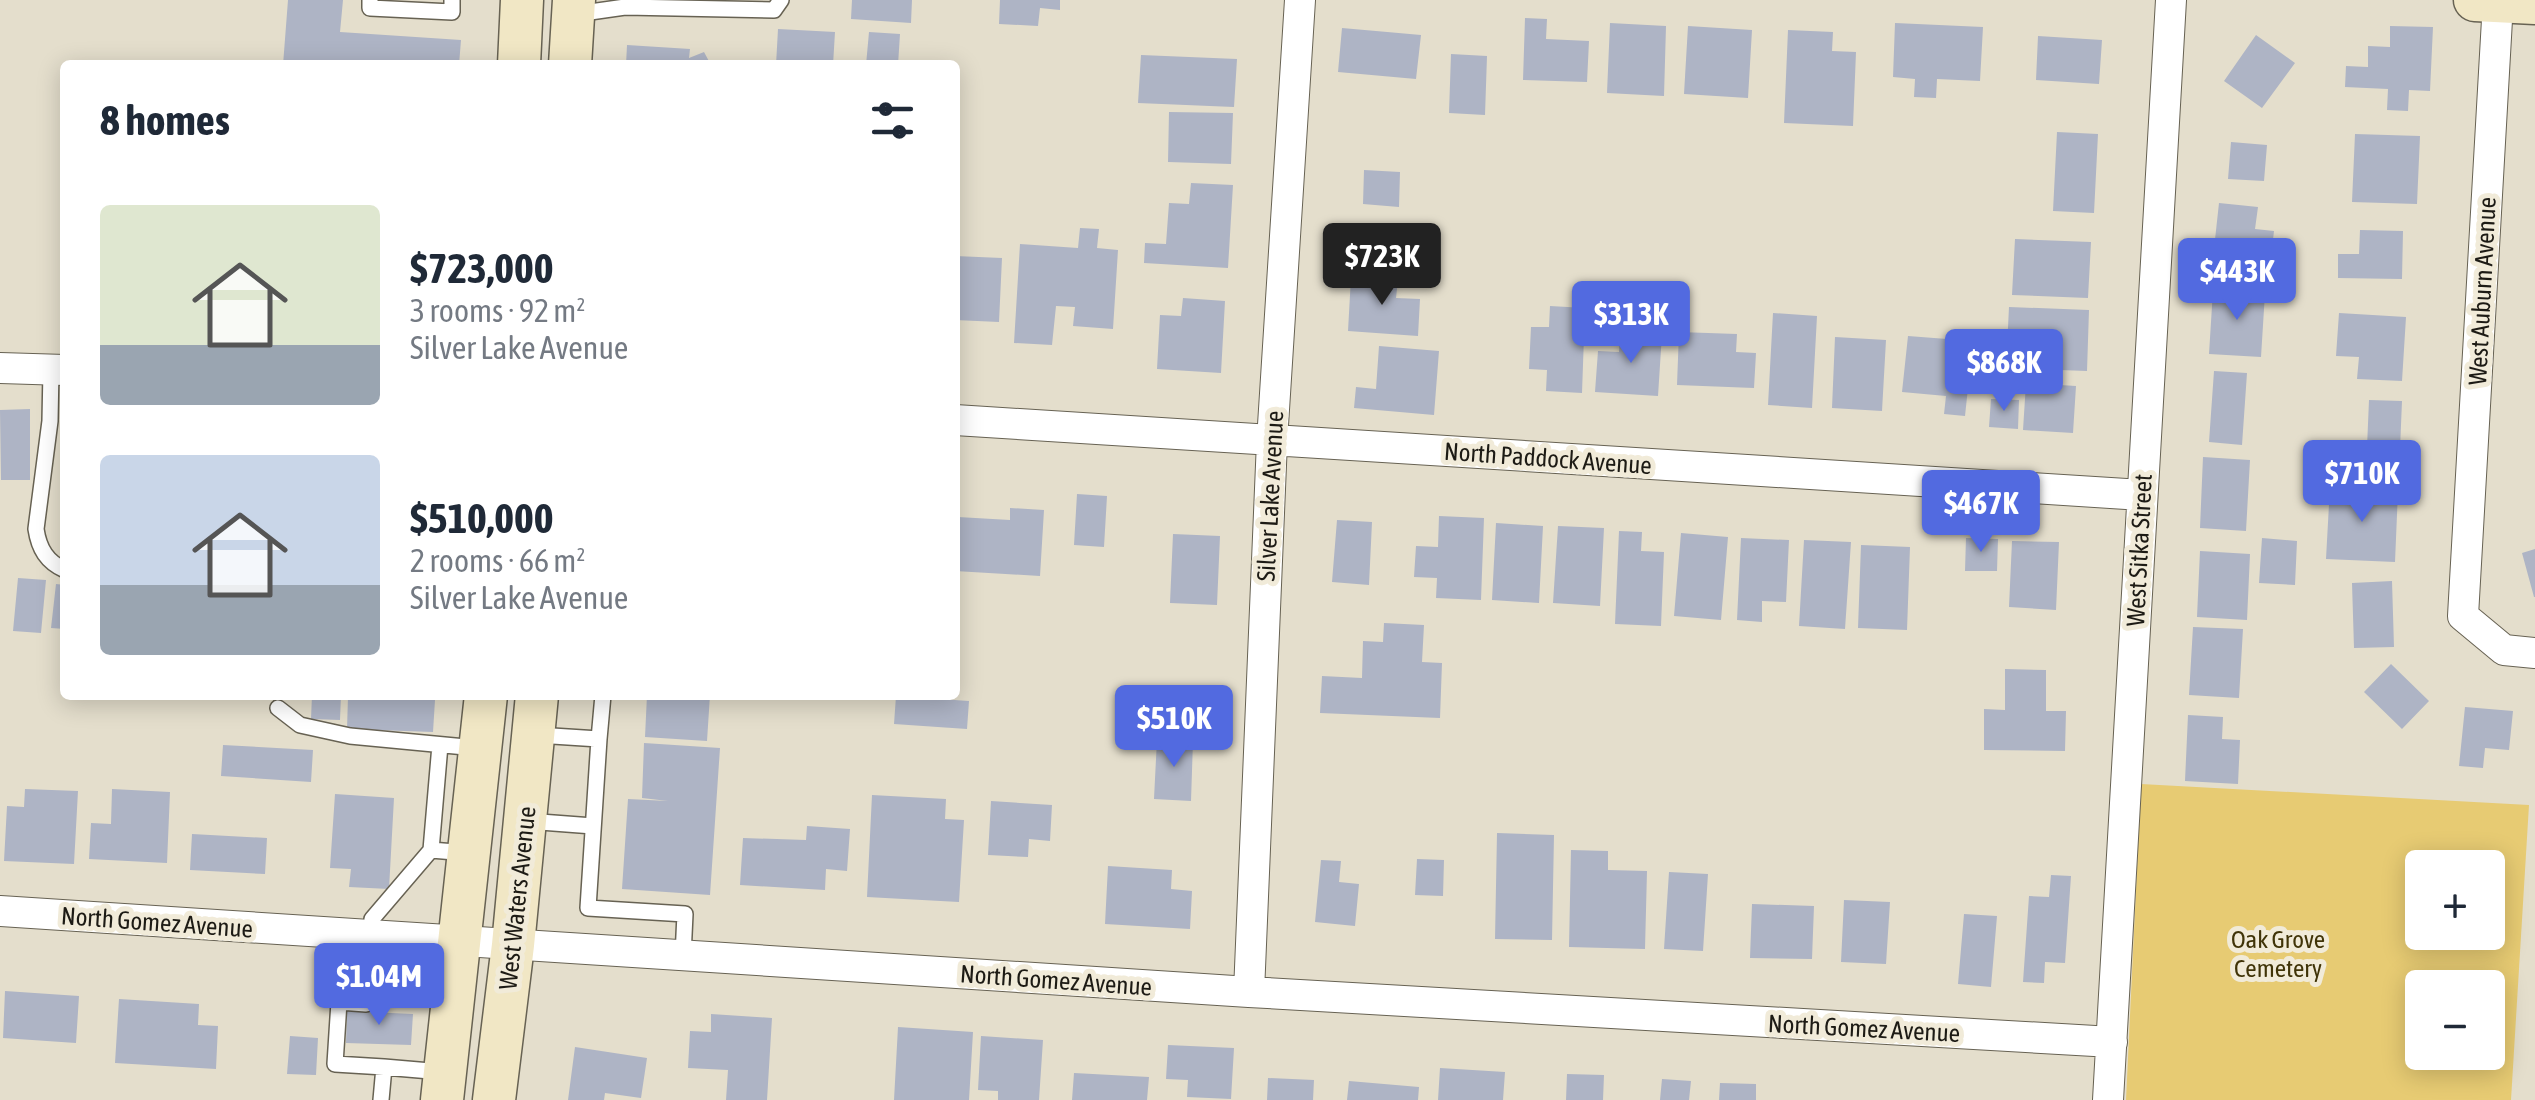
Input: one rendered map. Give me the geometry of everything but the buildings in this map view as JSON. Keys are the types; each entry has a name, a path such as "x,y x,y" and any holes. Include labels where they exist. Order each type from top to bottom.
{"main road":[{"path":"519,60 522,0"},
{"path":"570,60 573,7"},
{"name":"West Waters Avenue","path":"444,1086 461,943 451,852 460,747 484,700"},
{"name":"West Waters Avenue","path":"494,1100 514,945 535,715"}],"street":[{"name":"Silver Lake Avenue","path":"1248,992 1272,441 1300,0"},
{"name":"West Sitka Street","path":"2108,1100 2170,0"},
{"name":"West Auburn Avenue","path":"2503,2 2463,616 2504,650 2535,653"},
{"path":"0,368 58,370"},
{"name":"North Paddock Avenue","path":"960,420 2142,495"},
{"name":"North Gomez Avenue","path":"0,912 1248,992 2112,1042"}],"lane":[{"path":"370,0 370,8 452,12 452,0"},
{"path":"573,7 774,10 781,0"},
{"path":"58,370 36,529 38,543 52,564 60,568"},
{"path":"46,463 60,464"},
{"path":"602,700 588,908 685,914 683,956"},
{"path":"278,708 300,725 350,736 460,747"},
{"path":"535,715 599,739"},
{"path":"525,821 593,826"},
{"path":"444,1086 384,1068 335,1064 339,1002 366,1004 372,919 451,852"},
{"path":"381,1100 384,1068"}],"green space":[{"name":"Oak Grove Cemetery","path":"2141,784 2529,805 2511,1100 2126,1100"}]}
